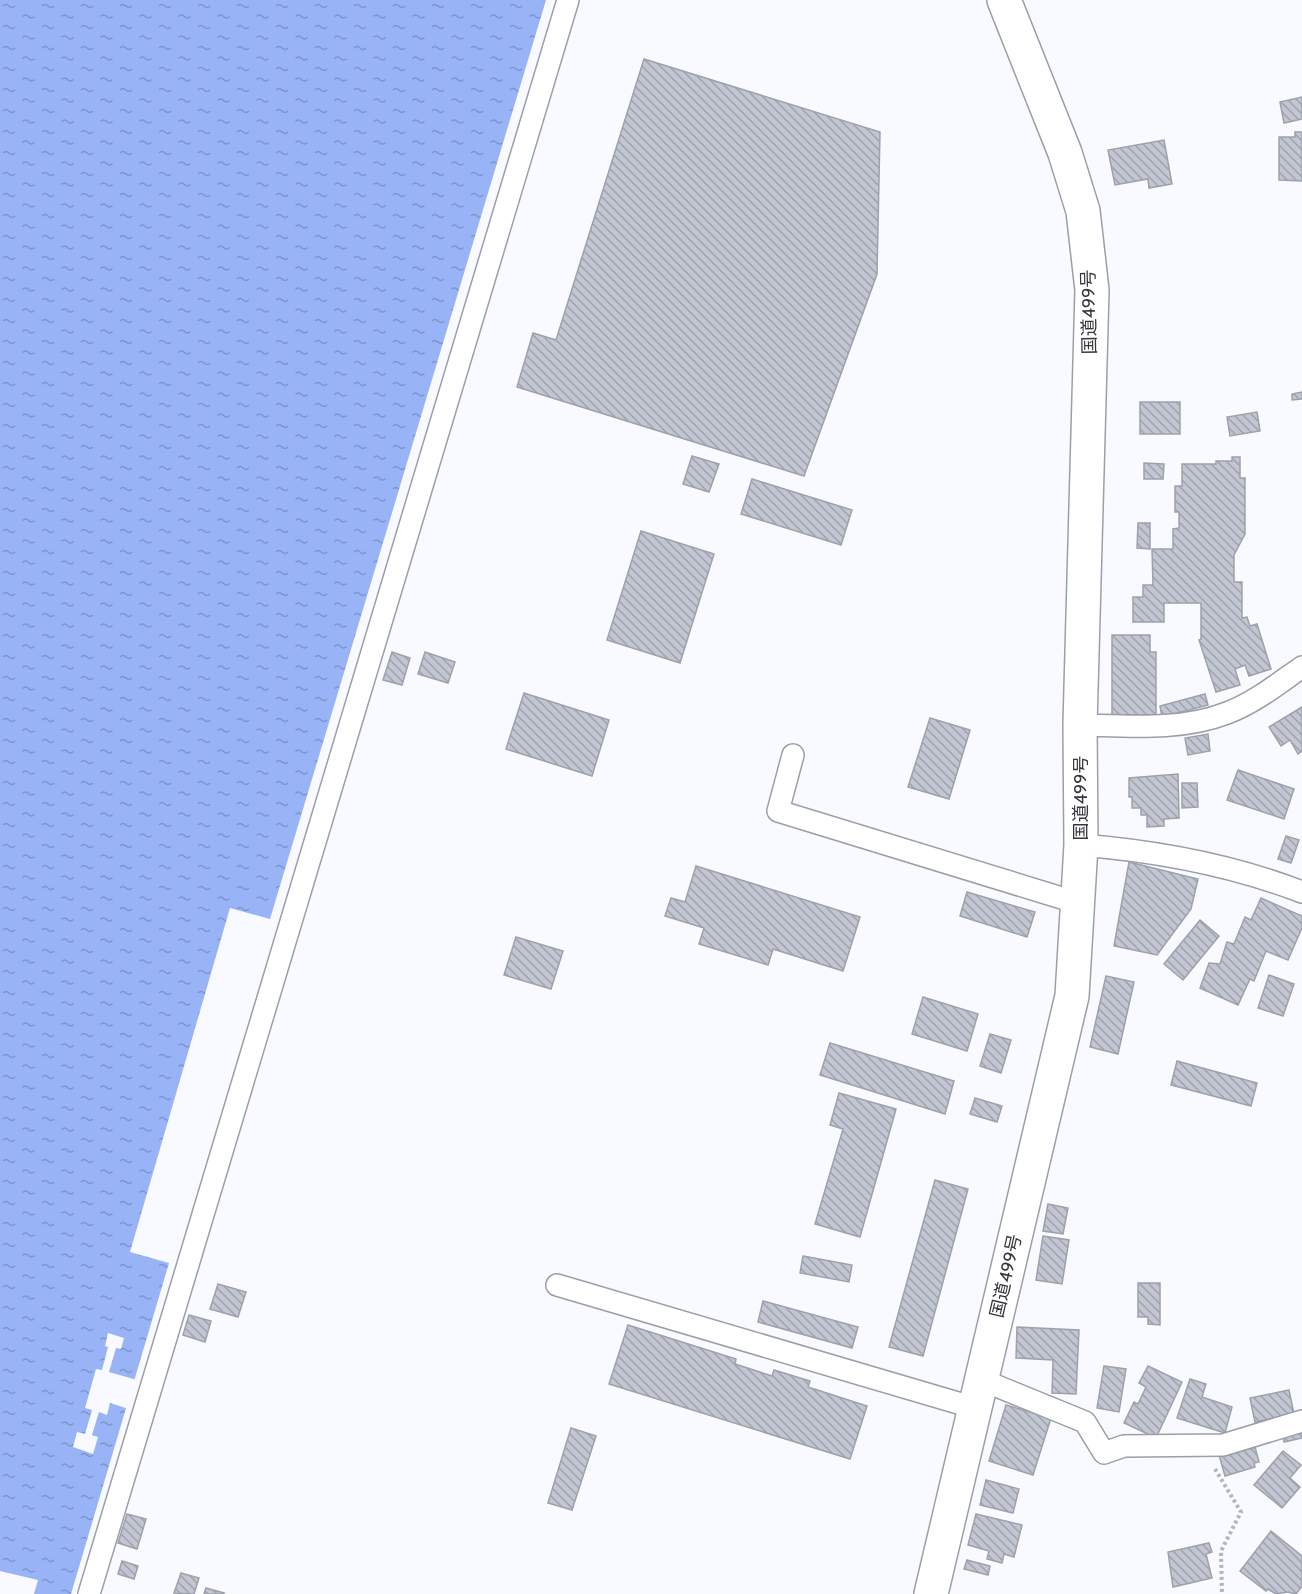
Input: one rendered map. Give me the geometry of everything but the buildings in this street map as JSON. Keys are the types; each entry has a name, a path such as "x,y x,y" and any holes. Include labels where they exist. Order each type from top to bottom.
{"highway":[{"name":"国道499号","path":"931,1594 1072,996 1081,845 1080,725 1091,279 1083,211 1065,153 1004,0"}],"street":[{"path":"89,1594 568,0"},
{"path":"1080,725 1162,726 1227,713 1276,686 1302,667"},
{"path":"793,755 778,811 1078,903"},
{"path":"1081,845 1126,849 1207,864 1273,881 1302,892"},
{"path":"557,1286 1085,1422 1104,1453 1124,1446 1223,1445 1302,1421"}],"path":[{"path":"1203,1446 1241,1512 1238,1524 1221,1551 1221,1594"}],"water":[{"path":"0,0 546,0 270,919 230,908 130,1252 169,1263 71,1594 0,1594"}],"pier":[{"path":"108,1333 124,1338 121,1349 116,1348 109,1372 137,1380 129,1409 110,1403 107,1415 99,1412 92,1435 98,1437 93,1454 73,1447 77,1432 85,1434 92,1410 85,1408 96,1369 102,1370 108,1347 105,1346"},
{"path":"0,1571 38,1580 34,1594 0,1594"}]}
